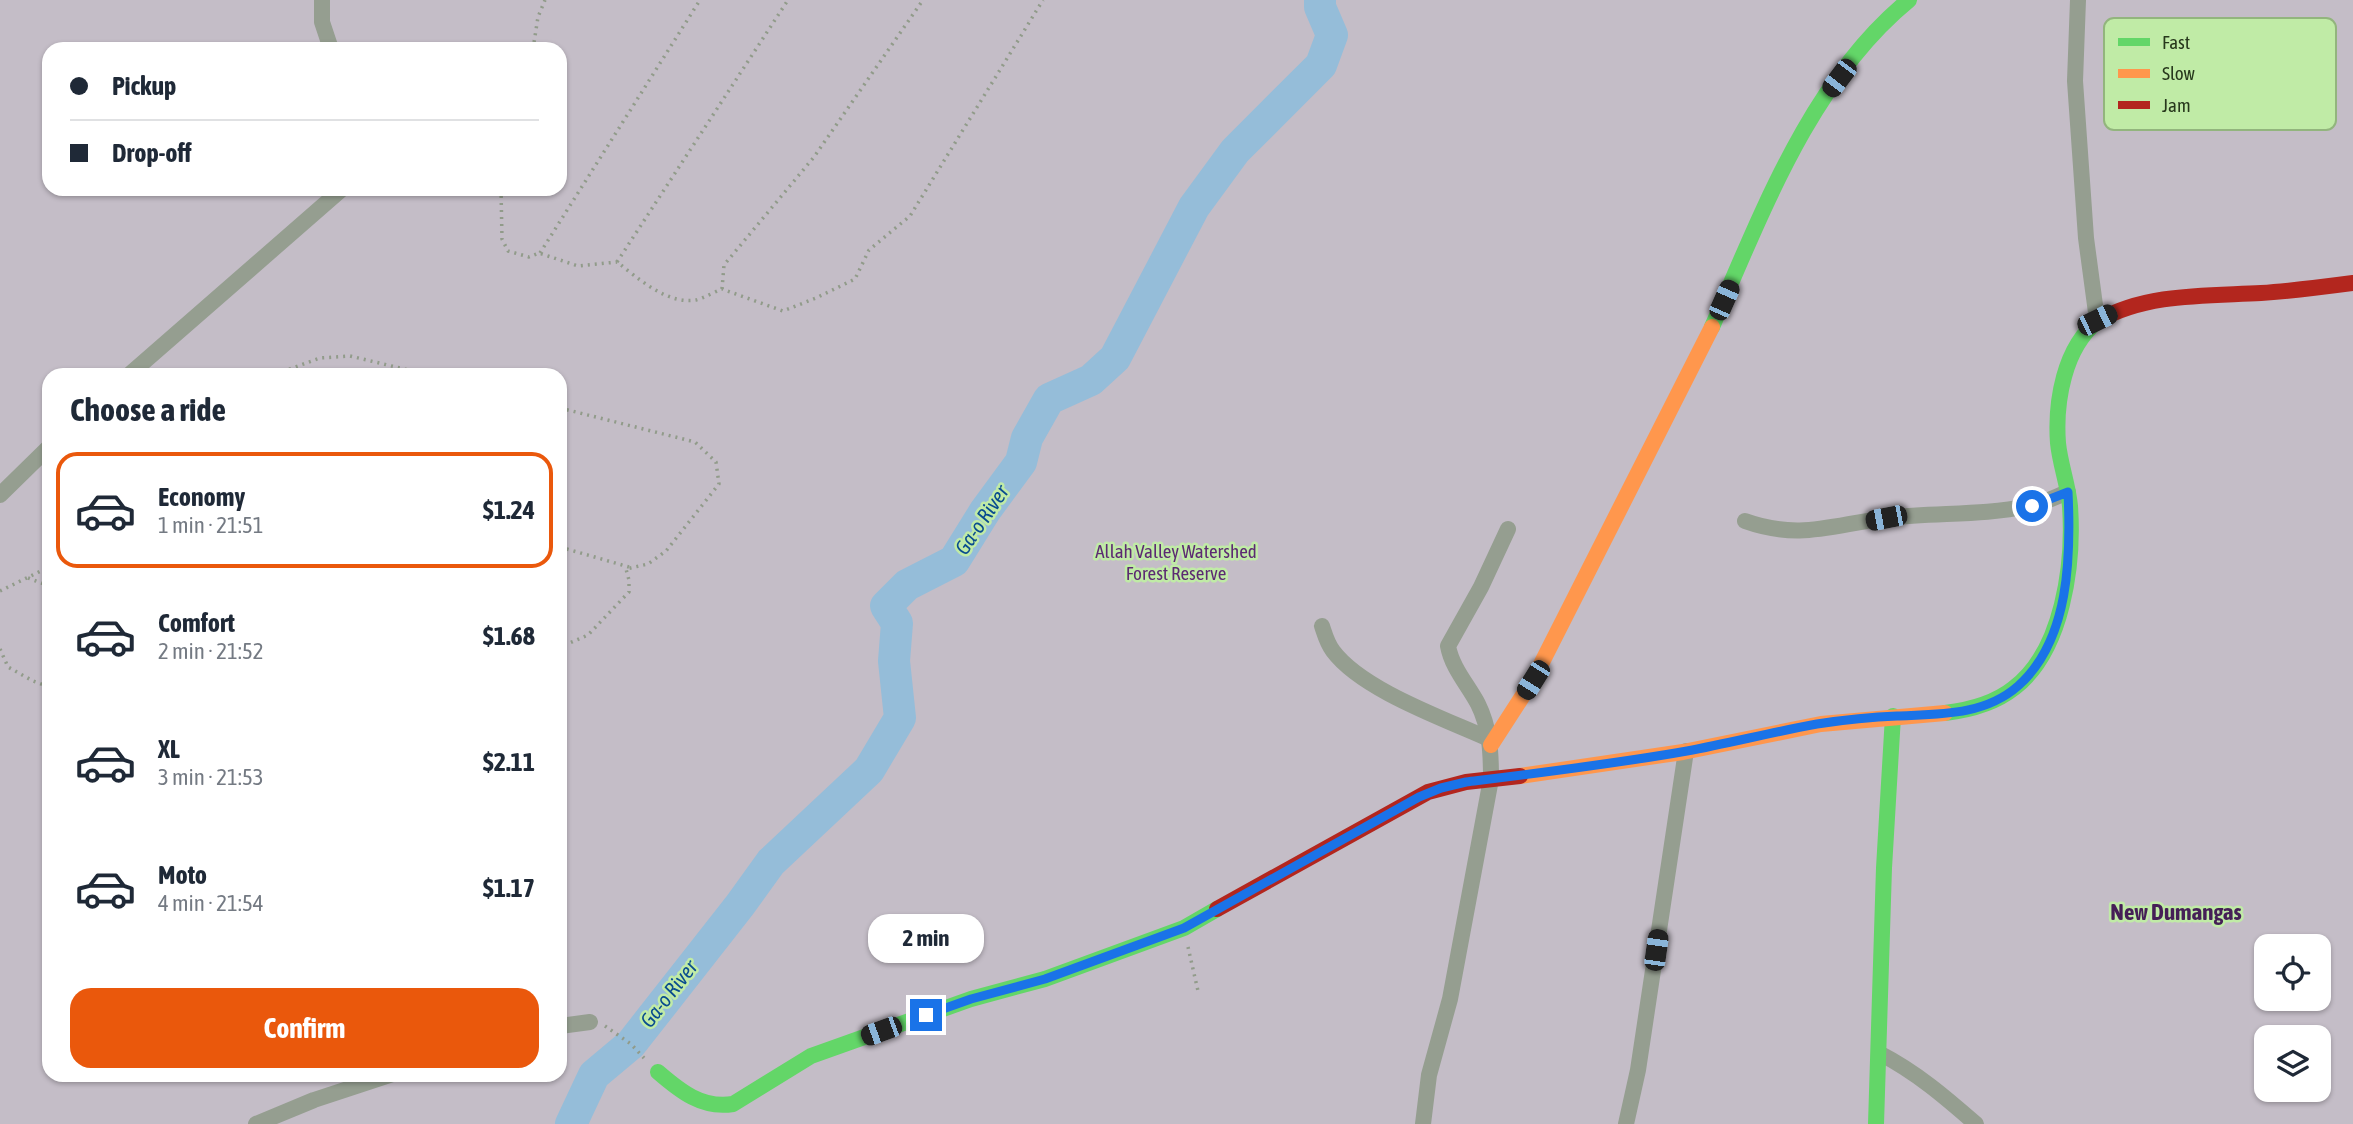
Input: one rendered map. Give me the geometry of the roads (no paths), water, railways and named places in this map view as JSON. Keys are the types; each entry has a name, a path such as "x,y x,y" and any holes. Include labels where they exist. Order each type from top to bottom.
{"street":[{"path":"323,0 322,22 329,42"},
{"path":"1490,742 1533,680 1706,341 1751,238 1810,117 1887,18 1909,0"},
{"path":"2078,0 2075,81 2086,237 2097,320"},
{"path":"137,368 334,196"},
{"path":"658,1072 693,1098 722,1108 733,1104 811,1056 971,999 1045,979 1184,928 1428,792 1466,782 1686,751 1820,724 1893,716 1946,715 1997,700 2018,686 2040,659 2056,629 2064,591 2070,531 2068,492 2058,442 2061,395 2075,345 2086,329 2112,313 2136,306 2202,295 2285,291 2353,283"},
{"path":"0,495 42,454"},
{"path":"1745,521 1768,529 1818,531 1886,518 2008,510 2032,506 2068,492"},
{"path":"1423,1124 1429,1075 1450,999 1491,779 1490,742 1479,706 1455,667 1448,646 1481,587 1508,528"},
{"path":"1322,626 1327,642 1335,653 1366,680 1490,742"},
{"path":"1876,1124 1884,868 1893,716"},
{"path":"1626,1124 1638,1069 1686,751"},
{"path":"567,1025 590,1022"},
{"path":"1879,1053 1933,1086 1976,1124"},
{"path":"256,1124 314,1100 369,1082"}],"waterway":[{"name":"Ga-o River","path":"571,1124 594,1075 631,1044 771,862 869,770 900,718 894,661 897,623 886,606 907,585 954,561 985,511 1021,462 1027,438 1049,399 1091,380 1115,358 1194,207 1235,151 1321,65 1332,35 1320,7 1320,0"}],"district":[{"name":"New Dumangas","path":"2176,912"}],"park label":[{"name":"Allah Valley Watershed Forest Reserve","path":"1176,562"}]}
